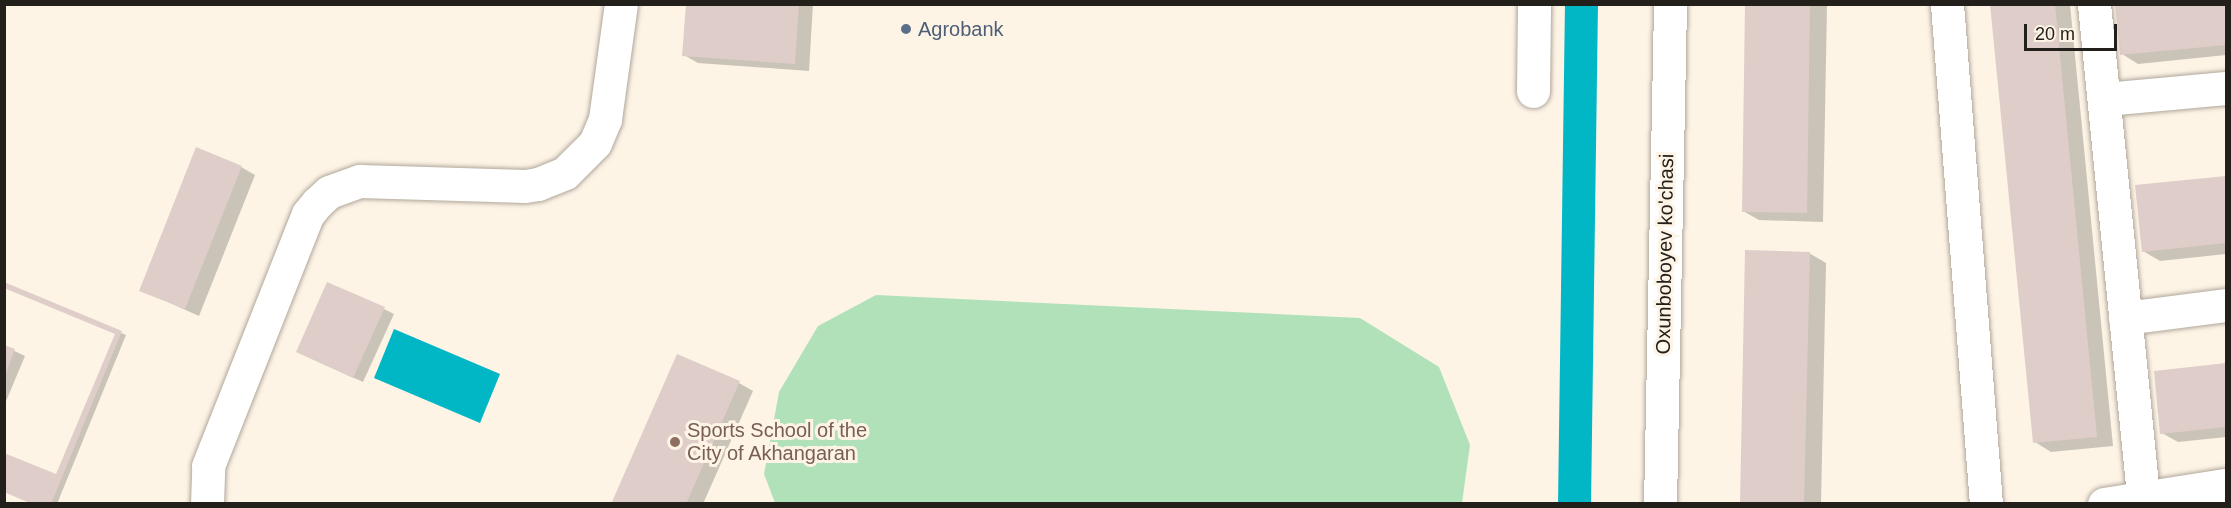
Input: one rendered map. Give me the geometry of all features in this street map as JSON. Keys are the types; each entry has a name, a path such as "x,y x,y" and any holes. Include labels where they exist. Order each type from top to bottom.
{"street":[{"path":"207,504 208,466 308,214 317,203 329,192 360,181 525,186 538,184 565,173 596,143 605,119 621,4"},
{"path":"1533,91 1534,4"},
{"name":"Oxunboboyev ko'chasi","path":"1660,504 1670,4"},
{"path":"1947,4 1986,504"},
{"path":"2094,4 2143,498"},
{"path":"2105,99 2226,88"},
{"path":"2125,318 2226,305"},
{"path":"2104,504 2226,485"}],"green space":[{"path":"876,295 1360,318 1439,367 1470,445 1462,503 775,503 764,474 779,392 818,326"}],"water":[{"path":"394,329 500,374 480,423 374,378"}],"building":[{"path":"686,4 799,4 795,64 682,56"},
{"path":"1745,4 1810,4 1807,213 1742,212"},
{"path":"1990,4 2055,4 2097,437 2033,443"},
{"path":"2115,4 2226,4 2226,45 2120,55"},
{"path":"196,147 242,166 185,309 139,291"},
{"path":"2226,176 2226,243 2142,252 2135,185"},
{"path":"1745,250 1810,252 1804,504 1740,504"},
{"path":"4,282 122,331 51,504 32,504 4,492 4,453 56,474 115,334 4,288"},
{"path":"327,282 385,307 353,378 296,352"},
{"path":"4,345 15,349 5,376 4,376"},
{"name":"Sports School of the City of Akhangaran","path":"677,354 740,381 686,504 611,504"},
{"path":"2226,363 2226,427 2160,434 2154,371"}],"waterway":[{"path":"1574,504 1581,4"}],"place":[{"name":"Agrobank","path":"906,29"},
{"name":"Sports School of the City of Akhangaran","path":"675,442"}]}
